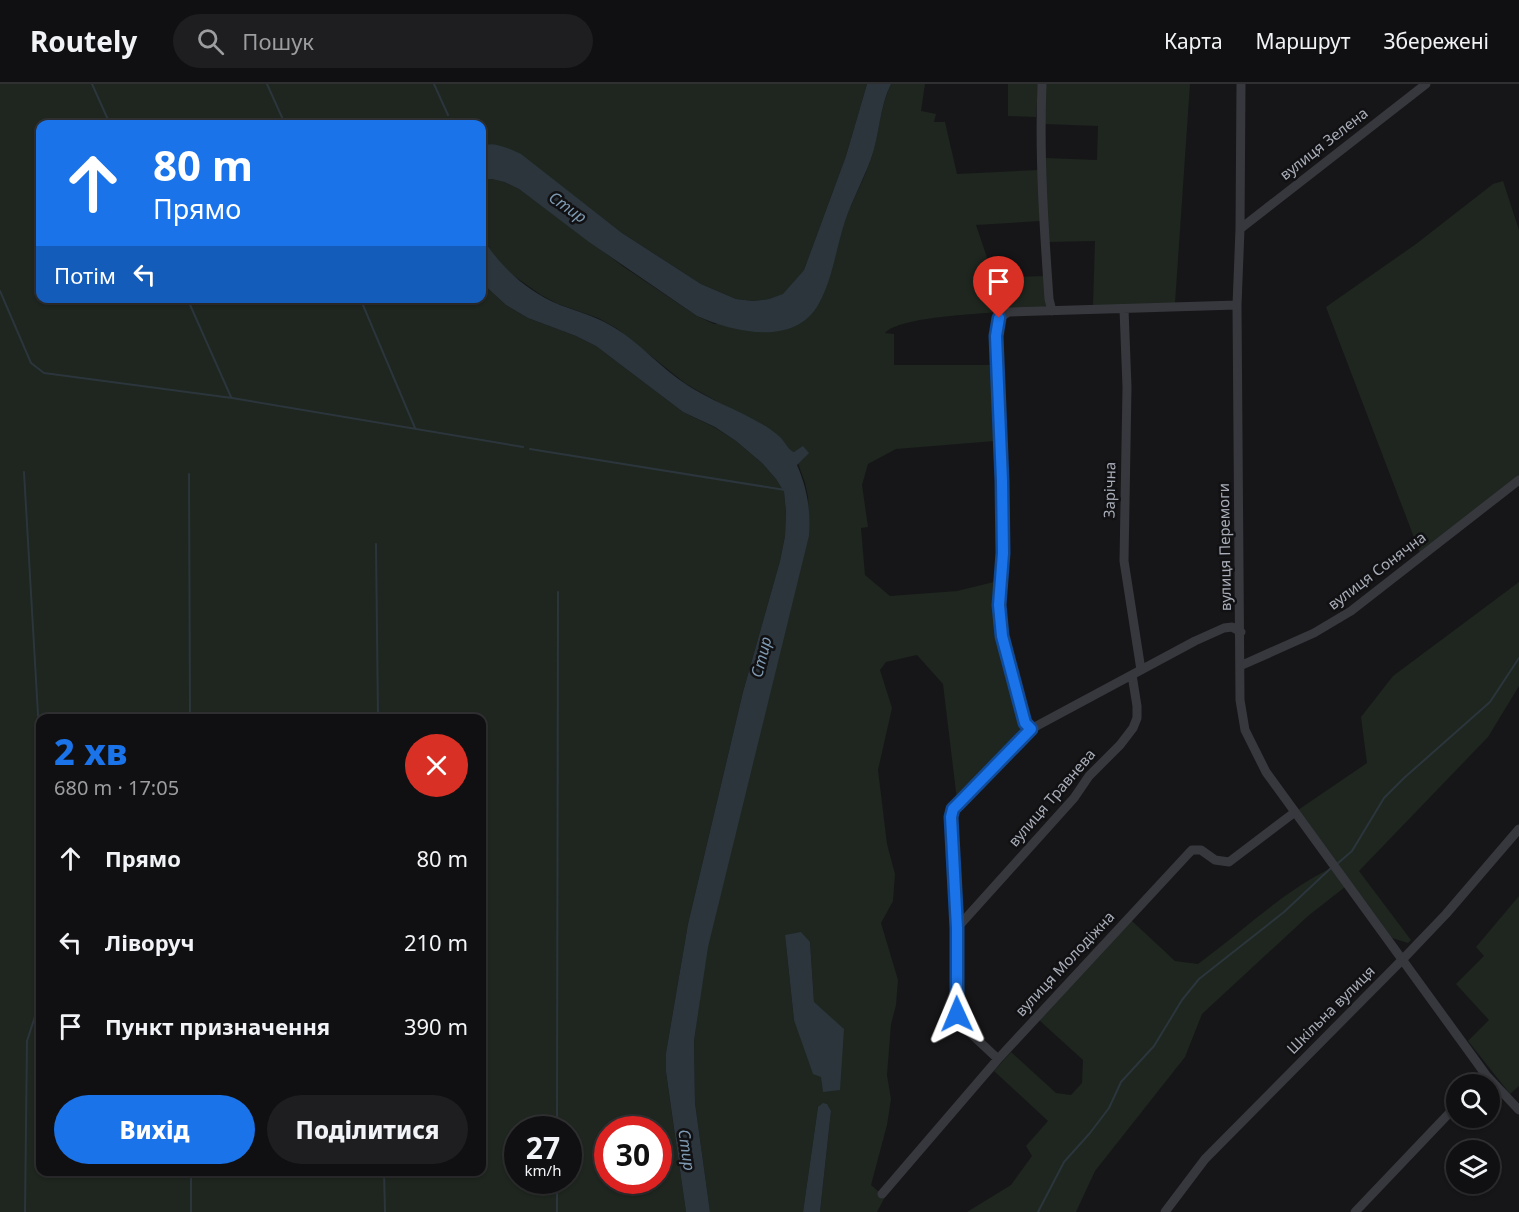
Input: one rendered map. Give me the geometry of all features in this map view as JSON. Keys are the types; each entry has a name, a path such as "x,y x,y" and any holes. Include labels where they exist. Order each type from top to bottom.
{"street":[{"path":"1042,84 1040,123 1043,208 1049,299 1052,311"},
{"name":"вулиця Перемоги","path":"1241,84 1237,305 1240,700 1245,730 1266,772 1485,1074"},
{"name":"вулиця Зелена","path":"1240,229 1426,84"},
{"path":"1031,729 1025,723 1002,636 999,605 1003,553 997,322 1009,312 1237,305"},
{"name":"Зарічна","path":"1124,309 1126,387 1124,561 1136,673"},
{"name":"вулиця Сонячна","path":"1240,666 1314,633 1351,610 1519,480"},
{"path":"998,1059 966,1029 957,1014 957,928 951,817 953,809 1031,729 1224,628 1232,627 1241,632"},
{"name":"вулиця Травнева","path":"957,928 1074,798 1089,776 1128,736 1137,717 1136,673"},
{"name":"вулиця Молодіжна","path":"882,1194 998,1059 1192,850 1201,850 1220,862 1229,862 1295,812"},
{"name":"Шкільна вулиця","path":"1165,1212 1205,1159 1446,914 1519,829"},
{"name":"вулиця Перемоги","path":"1500,1090 1519,1110"},
{"path":"1355,1212 1446,1116"}],"shaded area":[{"path":"0,84 867,84 846,156 804,270 783,295 753,301 736,299 701,284 622,233 561,186 489,144 486,144 486,120 36,120 36,303 486,303 486,287 506,305 528,318 596,346 683,412 736,441 762,463 776,479 784,492 785,536 743,692 688,924 666,1053 666,1073 686,1212 0,1212"},
{"path":"891,84 925,84 921,111 936,114 934,122 945,122 957,174 1038,170 1040,221 976,225 994,278 1044,276 1047,307 1008,308 1000,312 921,320 906,323 885,333 894,334 894,365 993,365 995,441 896,449 868,464 862,485 868,527 861,528 865,575 890,596 957,591 998,581 994,611 1023,731 957,800 943,684 917,655 886,662 880,670 892,708 878,770 887,844 895,874 893,901 881,923 898,980 896,1005 891,1024 887,1075 891,1099 887,1125 871,1185 885,1197 877,1212 820,1212 831,1111 818,1107 803,1212 710,1212 695,1103 694,1041 707,947 809,535 808,497 805,483 794,452 789,450 780,437 686,384 616,328 598,318 558,304 507,271 486,243 486,179 496,180 519,189 624,267 697,316 714,324 807,318 820,298 829,276 845,220 869,165","holes":["785,935 810,942 814,1002 794,1020"]},
{"path":"1008,84 1038,84 1036,117 1008,116"},
{"path":"1045,84 1190,84 1175,303 1093,306 1095,241 1048,242 1045,158 1097,160 1098,126 1044,124"},
{"path":"1503,181 1519,230 1519,476 1420,553 1326,307 1416,244 1493,184"},
{"path":"1519,582 1519,686 1488,737 1359,871 1411,940 1408,943 1392,938 1298,810 1367,763 1361,717 1393,676"},
{"path":"1331,868 1345,887 1308,916 1202,1014 1185,1057 1095,1171 1076,1212 967,1212 1011,1185 1032,1156 1026,1146 1048,1121 994,1071 1011,1052 1056,1093 1071,1095 1082,1083 1083,1060 1039,1020 1131,920 1175,961 1198,964 1279,900"},
{"path":"1519,896 1519,1086 1510,1094 1500,1081 1500,1074 1494,1074 1468,1041 1489,1020 1456,984 1484,956 1476,947"}],"water":[{"name":"Стир","path":"867,84 891,84 884,102 871,159 845,222 826,288 818,305 807,318 794,327 779,331 745,331 697,316 589,242 519,189 504,182 486,179 486,144 497,145 521,154 622,233 701,284 736,299 753,301 783,294 804,270 846,156"},
{"name":"Стир","path":"486,243 515,277 536,293 609,324 634,341 687,385 765,426 779,436 794,452 803,446 809,453 797,465 808,499 809,536 708,947 694,1041 695,1103 710,1212 686,1212 666,1072 666,1053 688,924 743,692 780,561 785,536 784,492 762,463 736,441 715,427 683,412 596,346 528,318 506,305 486,287"},
{"path":"801,932 810,942 814,1002 844,1029 840,1090 823,1092 821,1077 813,1074 794,1020 785,935"},
{"path":"823,1103 827,1104 831,1111 820,1212 803,1212 818,1107"}],"waterway":[{"path":"92,84 108,120"},
{"path":"267,84 283,120"},
{"path":"434,84 448,115"},
{"path":"0,291 31,363 44,373 232,398 523,447"},
{"path":"189,303 231,397"},
{"path":"362,303 415,428"},
{"path":"530,449 785,490"},
{"path":"24,472 38,714"},
{"path":"189,474 190,714"},
{"path":"376,544 378,714"},
{"path":"557,1116 558,592"},
{"path":"1337,864 1352,851 1384,798 1490,702 1519,658"},
{"path":"1038,1212 1064,1162 1109,1108 1121,1082 1154,1046 1182,1000 1199,979 1284,912 1331,868"},
{"path":"25,1212 27,1041 36,1013"},
{"path":"191,1176 191,1212"},
{"path":"384,1176 385,1212"},
{"path":"557,1194 557,1212"}],"route":[{"path":"957,1014 957,928 951,817 953,809 1031,729 1025,723 1010,667 1002,636 999,605 1003,553 996,336 999,318"}]}
